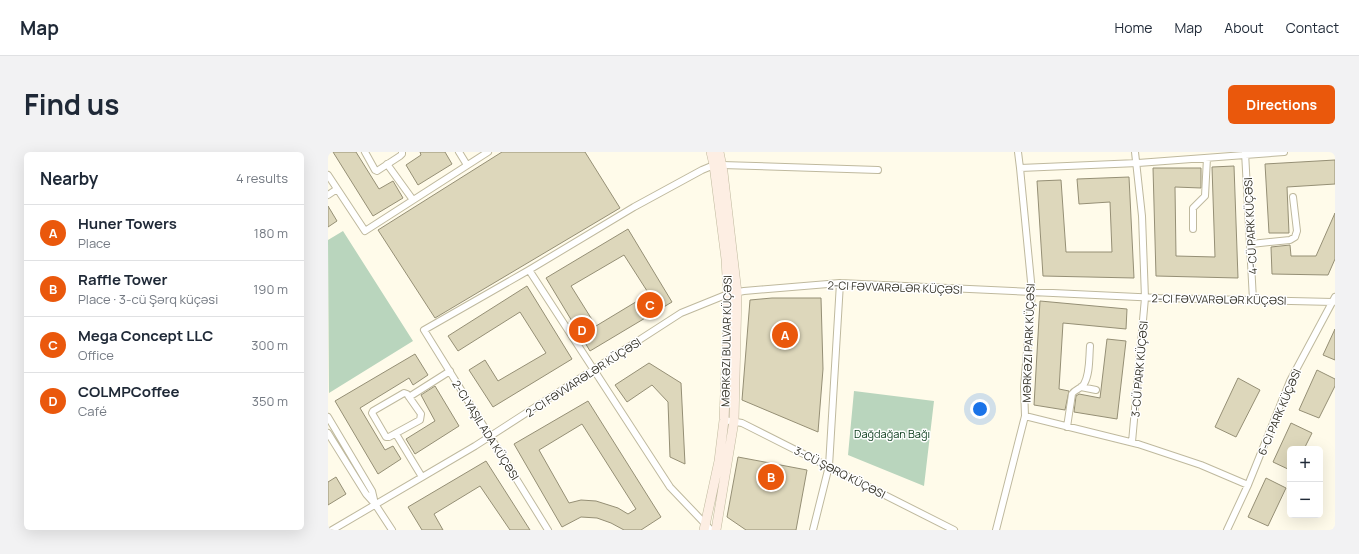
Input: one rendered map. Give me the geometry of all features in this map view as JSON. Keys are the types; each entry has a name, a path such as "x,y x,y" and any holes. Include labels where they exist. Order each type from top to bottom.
{"street":[{"path":"364,152 376,170 400,156 402,152"},
{"path":"459,152 467,165"},
{"path":"328,175 365,231 488,152"},
{"name":"MƏRKƏZI BULVAR KÜÇƏSI","path":"711,152 718,165"},
{"name":"MƏRKƏZI BULVAR KÜÇƏSI","path":"716,530 734,421 733,294 718,165 719,152"},
{"name":"MƏRKƏZI PARK KÜÇƏSI","path":"996,530 1025,416 1024,388 1032,292 1018,152"},
{"name":"3-CÜ PARK KÜÇƏSI","path":"1132,442 1145,298 1142,216 1136,152"},
{"path":"1020,168 1138,163 1284,152"},
{"name":"4-CÜ PARK KÜÇƏSI","path":"1246,154 1253,300"},
{"path":"1193,229 1193,208 1205,196 1207,158"},
{"path":"387,164 414,200"},
{"path":"548,530 424,330 529,270 634,207 702,170 718,165 878,170"},
{"path":"328,195 337,189"},
{"path":"1251,244 1290,240 1295,237 1297,232 1293,197"},
{"path":"529,270 670,487 707,528"},
{"path":"813,530 829,466 840,283"},
{"name":"2-CI FƏVVARƏLƏR KÜÇƏSI","path":"332,530 490,436 681,314 744,291 840,283 1145,298 1253,300 1334,299"},
{"name":"MƏRKƏZI BULVAR KÜÇƏSI","path":"707,528 719,461 724,420 733,294"},
{"path":"1227,530 1248,485 1290,381 1334,299"},
{"path":"1068,426 1072,394 1084,384 1087,375 1090,346"},
{"path":"409,397 450,371"},
{"path":"1081,387 1096,390"},
{"path":"404,393 409,397 421,414 421,417 420,420 396,434 386,437 372,413 404,393"},
{"path":"1025,416 1132,442 1201,465 1248,485"},
{"path":"328,417 372,491 375,504"},
{"name":"3-CÜ ŞƏRQ KÜÇƏSI","path":"724,420 742,423 954,530"},
{"path":"328,433 366,494 375,504 392,530"},
{"path":"396,434 422,477"}],"green space":[{"path":"343,231 413,341 329,393 328,240"},
{"name":"Dağdağan Bağı","path":"854,391 934,401 924,486 848,455"}],"building":[{"path":"333,152 356,152 379,189 393,181 403,198 373,216"},
{"path":"420,152 445,152 452,164 418,185 406,165 421,155"},
{"path":"502,152 585,152 620,208 435,318 378,230"},
{"path":"1335,160 1335,184 1287,187 1289,233 1269,233 1265,164"},
{"path":"1234,166 1238,278 1156,276 1153,168 1201,168 1201,188 1175,187 1176,256 1215,257 1212,167"},
{"path":"1129,177 1134,278 1043,276 1037,181 1061,180 1066,252 1112,252 1110,202 1079,204 1077,179"},
{"path":"328,206 337,221 328,227"},
{"path":"1335,213 1335,259 1328,275 1272,274 1271,247 1290,245 1291,256 1316,256"},
{"path":"628,229 672,302 590,351 546,278","holes":["624,255 649,294 596,326 571,286"]},
{"path":"527,286 572,359 493,407 469,370 485,360 498,381 546,353 520,312 458,351 448,336"},
{"path":"772,298 821,298 823,369 818,432 742,400 750,300"},
{"path":"1040,301 1127,309 1126,329 1063,323 1059,389 1069,391 1065,410 1034,405"},
{"path":"1335,329 1335,360 1323,355"},
{"path":"1107,339 1126,341 1117,419 1074,412 1076,396 1079,394 1100,398"},
{"path":"415,354 428,375 413,385 409,378 360,408 385,450 393,446 401,459 378,474 335,401"},
{"path":"649,363 681,383 685,464 670,457 668,402 652,385 627,402 615,385"},
{"path":"1317,370 1335,379 1335,386 1319,418 1299,410"},
{"path":"1238,378 1260,390 1236,437 1215,427"},
{"path":"435,386 459,426 415,454 406,439 435,421 421,395"},
{"path":"588,401 661,517 641,530 624,530 597,518 581,517 562,527 514,444","holes":["582,424 636,509 628,514 618,508 596,501 581,500 569,503 539,450"]},
{"path":"1291,423 1312,433 1306,446 1287,446 1287,469 1273,462"},
{"path":"738,457 807,470 796,530 746,530 727,517"},
{"path":"486,461 530,530 510,530 480,486 434,514 443,530 422,530 408,507"},
{"path":"336,477 346,494 328,505 328,482"},
{"path":"1266,478 1286,488 1268,526 1248,517"}],"place":[{"name":"Mega Concept LLC","path":"650,305"},
{"name":"COLMPCoffee","path":"582,330"},
{"name":"Huner Towers","path":"785,335"},
{"name":"Raffle Tower","path":"771,477"}]}
